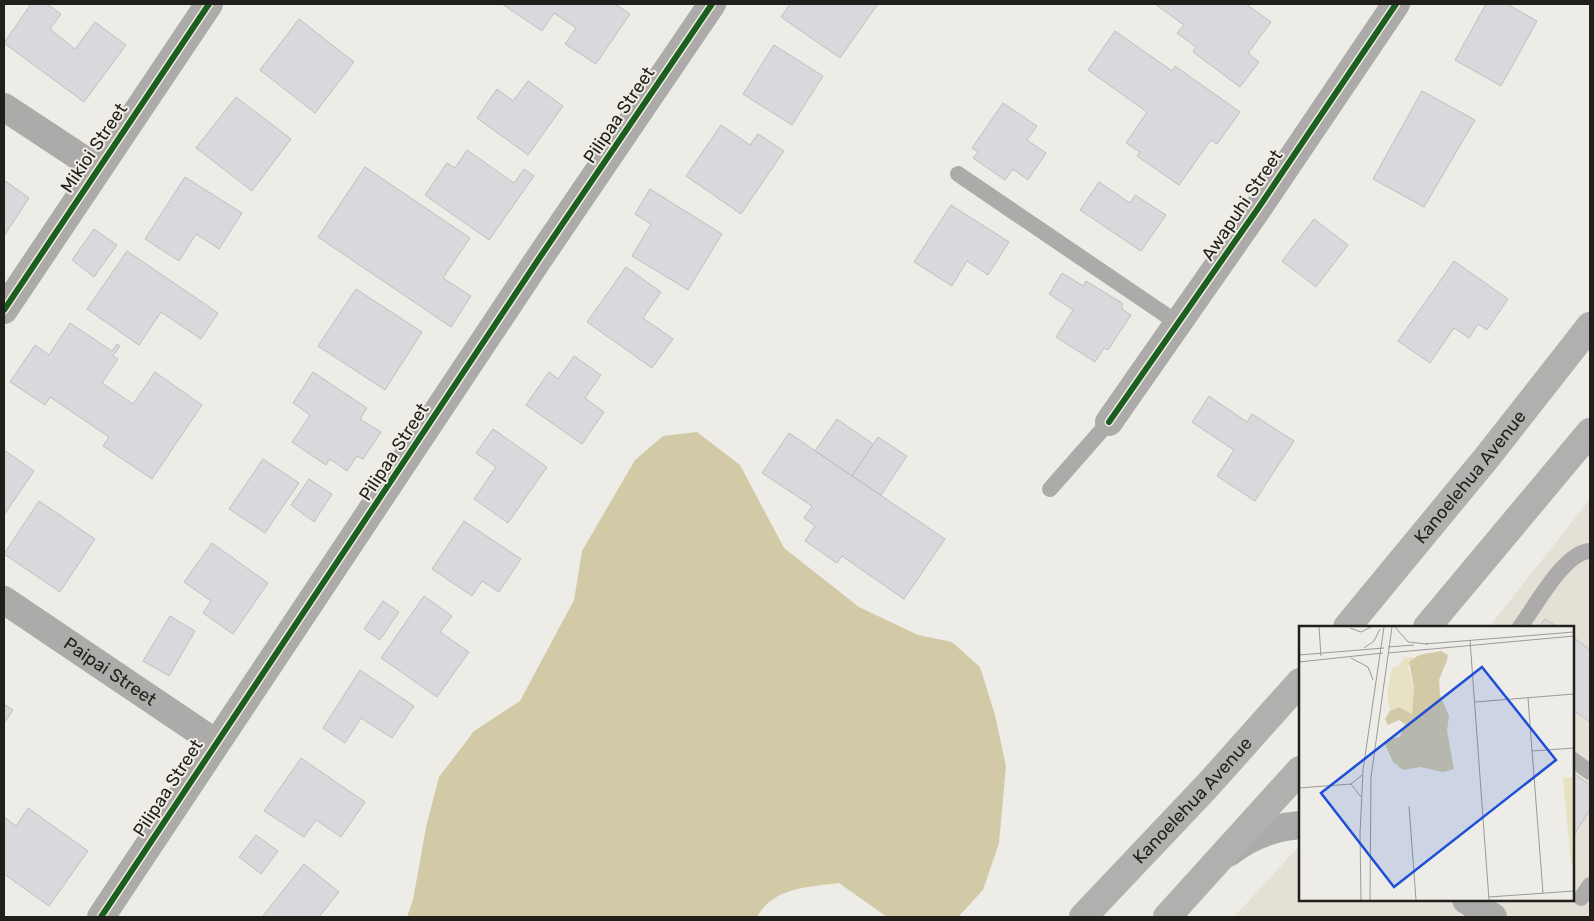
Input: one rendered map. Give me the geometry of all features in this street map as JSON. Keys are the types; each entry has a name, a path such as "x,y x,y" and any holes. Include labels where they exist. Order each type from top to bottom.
{"highway":[{"name":"Kanoelehua Avenue","path":"1348,626 1445,510 1590,326"},
{"path":"1428,626 1590,432"},
{"name":"Kanoelehua Avenue","path":"1083,917 1208,785 1299,683"},
{"path":"1167,917 1299,771"}],"street":[{"name":"Mikioi Street","path":"4,310 209,4"},
{"name":"Pilipaa Street","path":"101,917 712,4"},
{"name":"Awapuhi Street","path":"1109,422 1179,324 1396,4"},
{"path":"4,107 98,169"},
{"name":"Paipai Street","path":"4,600 216,743"},
{"path":"1221,859 1254,837 1271,830 1299,824"},
{"path":"1468,901 1493,917"}],"lane":[{"path":"958,174 1179,324"},
{"name":"Awapuhi Street","path":"1050,489 1109,422"},
{"path":"1521,626 1566,563 1578,554 1590,551"},
{"path":"1574,761 1590,772"},
{"path":"1581,898 1590,884"}],"shaded area":[{"path":"697,432 740,465 784,548 859,607 918,635 952,642 980,667 995,715 1006,766 999,843 983,890 958,917 887,917 839,883 793,890 782,894 764,907 757,917 407,917 413,900 426,827 439,777 474,731 520,701 574,600 582,551 635,460 663,436"},
{"path":"1590,499 1590,917 1234,917 1299,846 1299,901 1574,901 1574,626 1490,626"}],"building":[{"path":"31,4 47,4 61,14 50,29 75,49 95,22 126,45 84,102 4,43"},
{"path":"502,4 615,4 630,14 596,64 565,44 576,28 554,13 542,31"},
{"path":"790,4 877,5 840,58 781,17"},
{"path":"1155,4 1246,4 1271,22 1248,53 1259,62 1240,87 1193,52 1196,47 1177,33 1184,25"},
{"path":"1486,4 1507,4 1537,21 1501,86 1455,60"},
{"path":"299,19 354,62 315,113 260,70"},
{"path":"1115,31 1172,71 1175,66 1240,112 1217,144 1211,140 1179,185 1137,156 1140,152 1126,143 1147,112 1088,70"},
{"path":"774,45 823,76 792,125 743,94"},
{"path":"528,81 563,106 528,155 477,118 497,89 513,101"},
{"path":"1422,91 1475,120 1424,207 1373,179"},
{"path":"236,97 291,139 252,191 196,148"},
{"path":"1003,103 1037,126 1027,140 1046,153 1028,180 1013,169 1005,180 973,158 978,152 972,148"},
{"path":"721,125 750,145 758,134 784,151 741,214 686,176"},
{"path":"467,150 514,183 524,169 534,176 489,240 425,195 447,163 455,168"},
{"path":"365,167 470,238 443,278 471,296 451,327 318,237"},
{"path":"185,177 242,213 219,249 196,234 179,261 145,239"},
{"path":"4,180 29,198 4,236"},
{"path":"1099,182 1130,203 1135,195 1166,215 1141,251 1080,210"},
{"path":"650,189 722,234 688,290 632,256 651,224 635,214"},
{"path":"951,205 1009,242 988,275 967,261 952,286 914,262"},
{"path":"1314,219 1348,245 1316,287 1282,261"},
{"path":"94,229 117,245 94,277 72,260"},
{"path":"127,251 218,313 201,339 161,312 139,345 87,309"},
{"path":"1454,261 1508,299 1487,330 1478,324 1469,338 1454,328 1430,363 1398,341"},
{"path":"626,267 661,292 643,318 673,339 652,368 587,322"},
{"path":"1062,273 1083,286 1086,281 1122,303 1122,309 1131,315 1108,350 1104,348 1095,362 1056,337 1073,310 1049,294"},
{"path":"356,289 422,332 385,390 318,346"},
{"path":"70,323 112,351 117,344 120,346 113,356 118,359 102,383 133,404 155,372 202,405 152,479 103,446 109,437 50,397 45,405 10,382 35,345 49,355"},
{"path":"574,356 601,375 585,398 604,412 582,444 526,405 549,372 558,379"},
{"path":"313,372 367,408 360,419 381,432 363,459 357,456 347,471 330,459 326,465 292,442 310,415 293,403"},
{"path":"1209,396 1247,422 1252,414 1294,441 1255,501 1217,476 1234,450 1192,422"},
{"path":"837,419 873,444 852,476 815,451"},
{"path":"493,429 547,467 508,523 474,499 496,467 476,453"},
{"path":"789,433 945,539 904,599 842,556 837,563 805,541 815,526 804,518 812,506 762,473"},
{"path":"878,437 907,456 881,495 852,476"},
{"path":"4,450 34,471 4,515"},
{"path":"263,459 299,483 265,533 229,509"},
{"path":"309,479 332,494 314,522 291,505"},
{"path":"39,501 95,539 60,592 4,554"},
{"path":"464,521 521,559 499,592 482,581 472,596 432,569"},
{"path":"212,543 268,583 233,634 203,613 211,601 184,582"},
{"path":"424,596 452,616 440,632 469,652 437,697 381,658"},
{"path":"383,601 399,612 380,640 364,629"},
{"path":"170,616 195,631 169,676 143,661"},
{"path":"1545,619 1556,626 1540,626"},
{"path":"1574,638 1590,650 1590,722 1574,711"},
{"path":"360,670 414,706 392,738 361,718 345,743 323,728"},
{"path":"4,704 13,710 4,723"},
{"path":"301,758 365,802 341,837 316,820 304,837 264,811"},
{"path":"1574,774 1590,785 1590,810 1574,834"},
{"path":"28,808 88,851 49,906 4,874 4,817 16,826"},
{"path":"256,835 278,851 261,874 239,857"},
{"path":"304,864 339,892 319,917 262,917"}],"cycle path":[{"path":"4,310 209,4"},
{"path":"101,917 538,260 712,4"},
{"path":"1109,422 1259,207 1396,4"}]}
